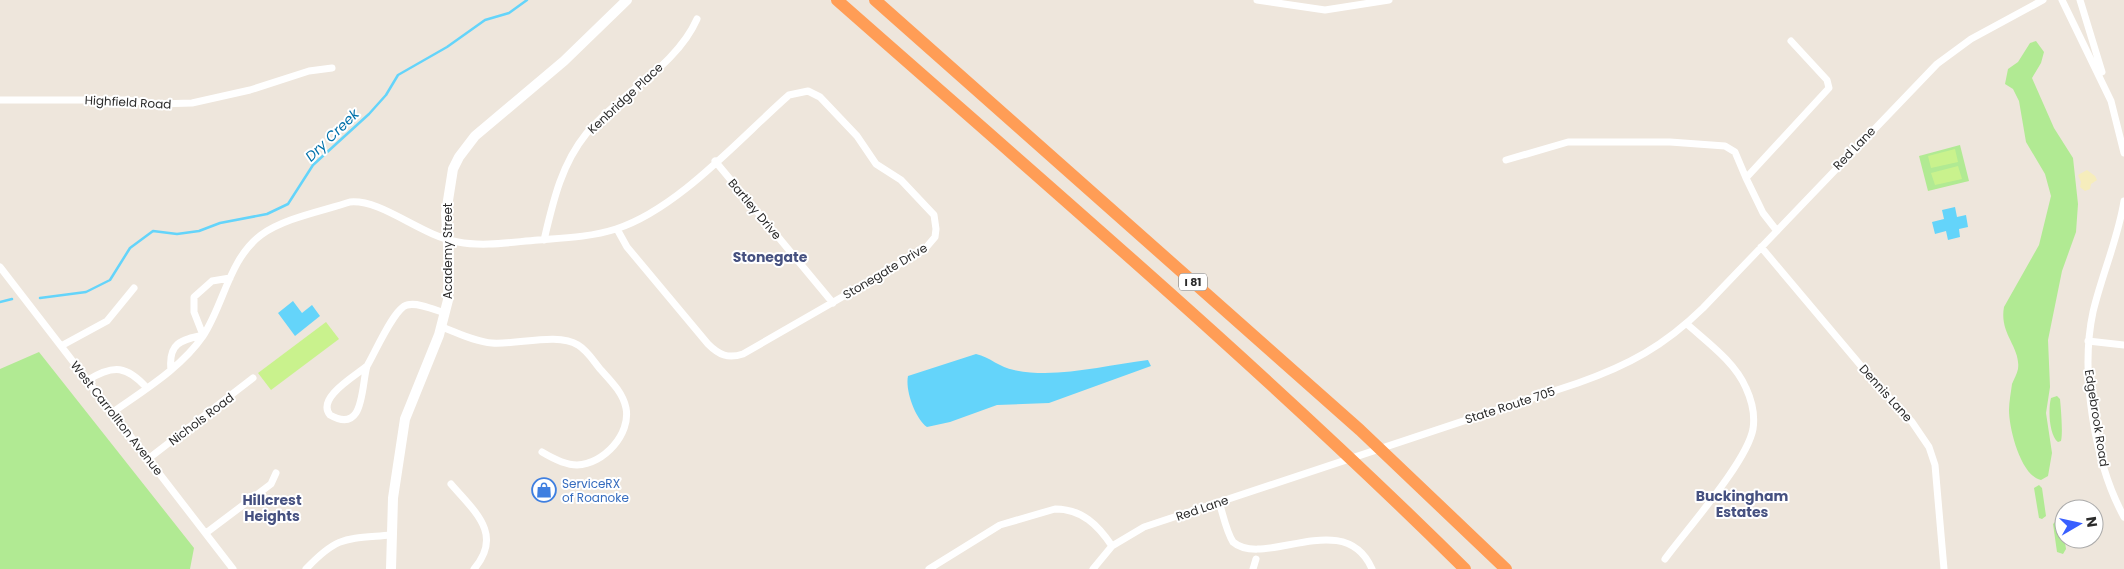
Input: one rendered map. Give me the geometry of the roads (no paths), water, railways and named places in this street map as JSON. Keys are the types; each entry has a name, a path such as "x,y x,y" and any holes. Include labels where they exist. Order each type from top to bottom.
{"highway":[{"name":"I 81","path":"836,0 1216,334 1353,460 1465,569"},
{"name":"I 81","path":"875,0 1360,430 1506,569"}],"street":[{"name":"Academy Street","path":"391,569 394,489 405,418 446,313 449,280 446,213 450,179 465,147 474,136 564,61 627,0"},
{"path":"1257,0 1326,10 1389,0"},
{"name":"Red Lane","path":"1687,324 1937,64 1971,39 2043,0"},
{"path":"2062,0 2110,101"},
{"path":"2080,0 2124,153"},
{"name":"Kenbridge Place","path":"544,240 558,185 577,147 597,122 684,43 697,19"},
{"path":"1746,178 1829,88 1827,80 1791,41"},
{"name":"Highfield Road","path":"0,100 126,100 176,104 225,96 309,71 332,68"},
{"name":"Stonegate Drive","path":"113,412 171,370 203,335 245,251 261,234 280,224 350,202 359,201 374,204 424,232 447,240 490,244 581,237 617,229 644,217 668,202 788,95 800,91 808,91 820,97 858,136 876,164 901,180 934,215 936,230 935,237 927,248 735,357 721,355 708,344 627,247 617,229"},
{"path":"1506,160 1568,142 1670,142 1725,146 1735,152 1763,213 1777,231"},
{"name":"Bartley Drive","path":"715,162 833,303"},
{"name":"Edgebrook Road","path":"2124,201 2116,239 2094,309 2088,341 2088,380 2099,446 2112,492 2124,516"},
{"name":"Dennis Lane","path":"1761,247 1878,386 1912,422 1929,447 1935,465 1944,569"},
{"name":"West Carrollton Avenue","path":"0,267 233,569"},
{"path":"171,370 169,358 176,346 187,338 203,335 194,312 194,297 212,280 230,278"},
{"path":"61,346 107,321 134,288"},
{"path":"367,366 331,395 326,408 330,416 341,420 352,418 356,414 360,406 367,366 392,320 402,307 413,304 446,313"},
{"path":"1665,559 1735,466 1745,450 1753,429 1753,410 1741,379 1713,348 1687,324"},
{"name":"State Route 705","path":"1323,467 1611,371 1648,352 1687,324"},
{"path":"442,327 489,343 550,340 571,342 586,351 619,391 626,407 626,425 622,436 604,453 592,461 577,465 558,460 542,452"},
{"path":"2088,341 2124,344"},
{"path":"88,380 105,370 123,370 137,376 147,388"},
{"name":"Nichols Road","path":"148,459 253,378"},
{"name":"Red Lane","path":"1093,569 1112,546 1144,527 1323,467"},
{"path":"206,533 271,484 276,473"},
{"path":"451,484 484,525 486,549 474,569"},
{"path":"1219,502 1233,542 1243,552 1258,560 1253,569"},
{"path":"929,569 1000,525 1056,509 1065,509 1084,514 1112,546"},
{"path":"306,569 325,549 338,542 391,535"},
{"path":"1313,549 1330,545 1348,546 1359,553 1372,569"}],"water":[{"path":"1955,207 1957,217 1966,215 1968,227 1959,229 1960,237 1948,240 1946,231 1935,234 1932,222 1944,219 1942,210"},
{"path":"293,301 302,313 312,305 320,316 295,336 278,313"},
{"path":"976,354 1009,369 1030,372 1064,372 1148,360 1151,366 1049,403 997,405 950,422 927,427 915,411 912,403 908,389 908,376"}],"waterway":[{"name":"Dry Creek","path":"40,298 86,292 110,280 130,248 153,231 177,234 199,231 220,223 267,214 288,204 313,165 369,114 386,95 398,75 447,47 485,20 509,13 527,0"},
{"name":"Dry Creek","path":"0,302 12,299"}],"place":[{"name":"ServiceRX of Roanoke","path":"544,490"}],"district":[{"name":"Stonegate","path":"770,257"},
{"name":"Buckingham Estates","path":"1742,504"},
{"name":"Hillcrest Heights","path":"272,508"}]}
